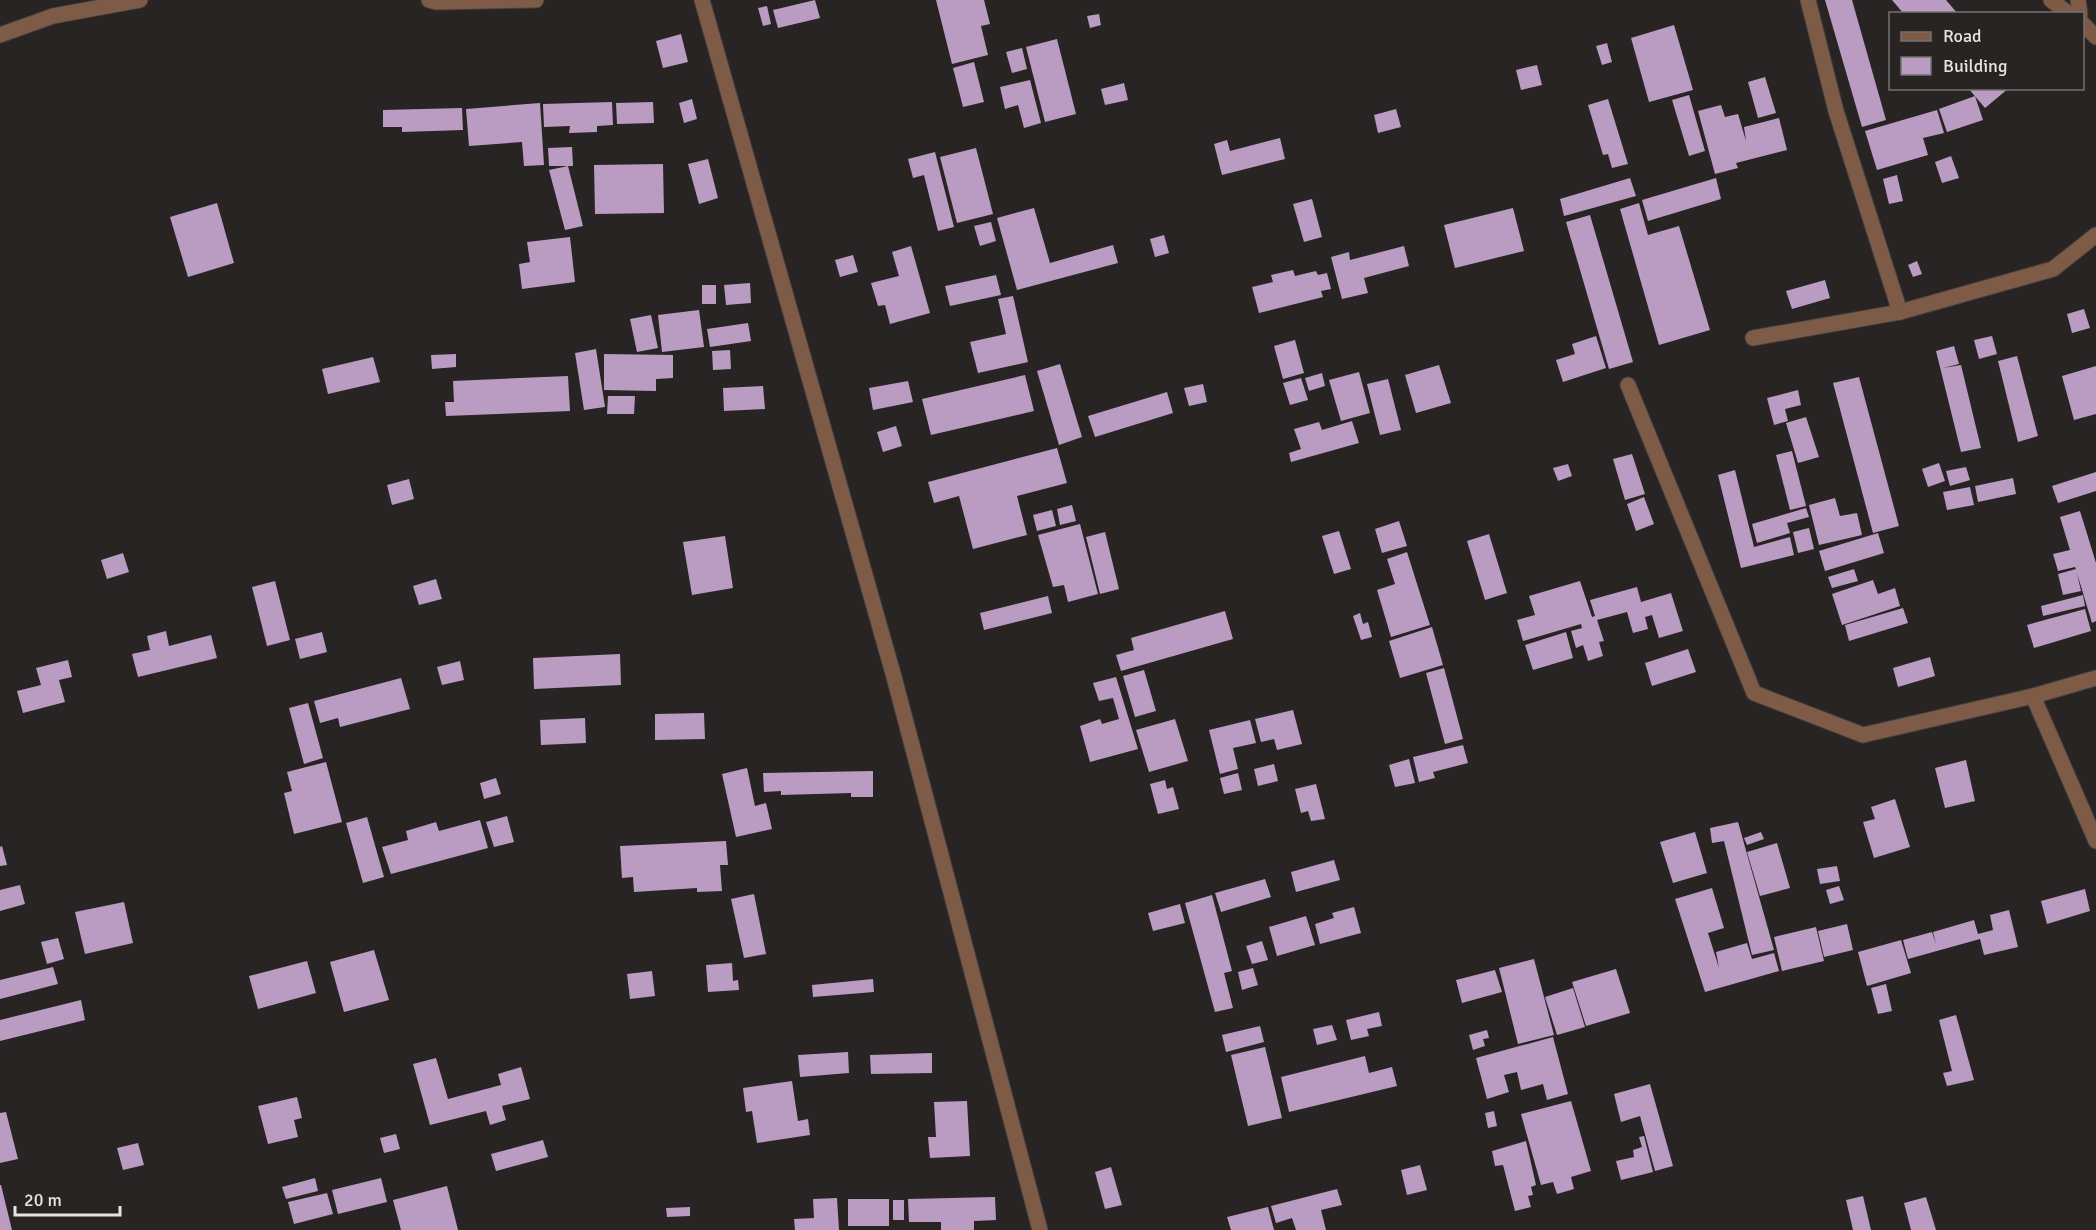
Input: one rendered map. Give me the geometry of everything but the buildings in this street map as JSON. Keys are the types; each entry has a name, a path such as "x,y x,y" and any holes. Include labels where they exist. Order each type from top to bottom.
{"street":[{"path":"0,35 53,16 140,0"},
{"path":"429,0 436,2 536,0"},
{"path":"702,0 894,677 1040,1230"},
{"path":"1808,0 1836,111 1900,312"},
{"path":"2051,0 2066,12"},
{"path":"2084,25 2096,37"},
{"path":"1753,338 1900,312 2054,268 2096,235"},
{"path":"1628,385 1754,693 1863,735 2033,696 2096,678"},
{"path":"2033,696 2096,841"}]}
